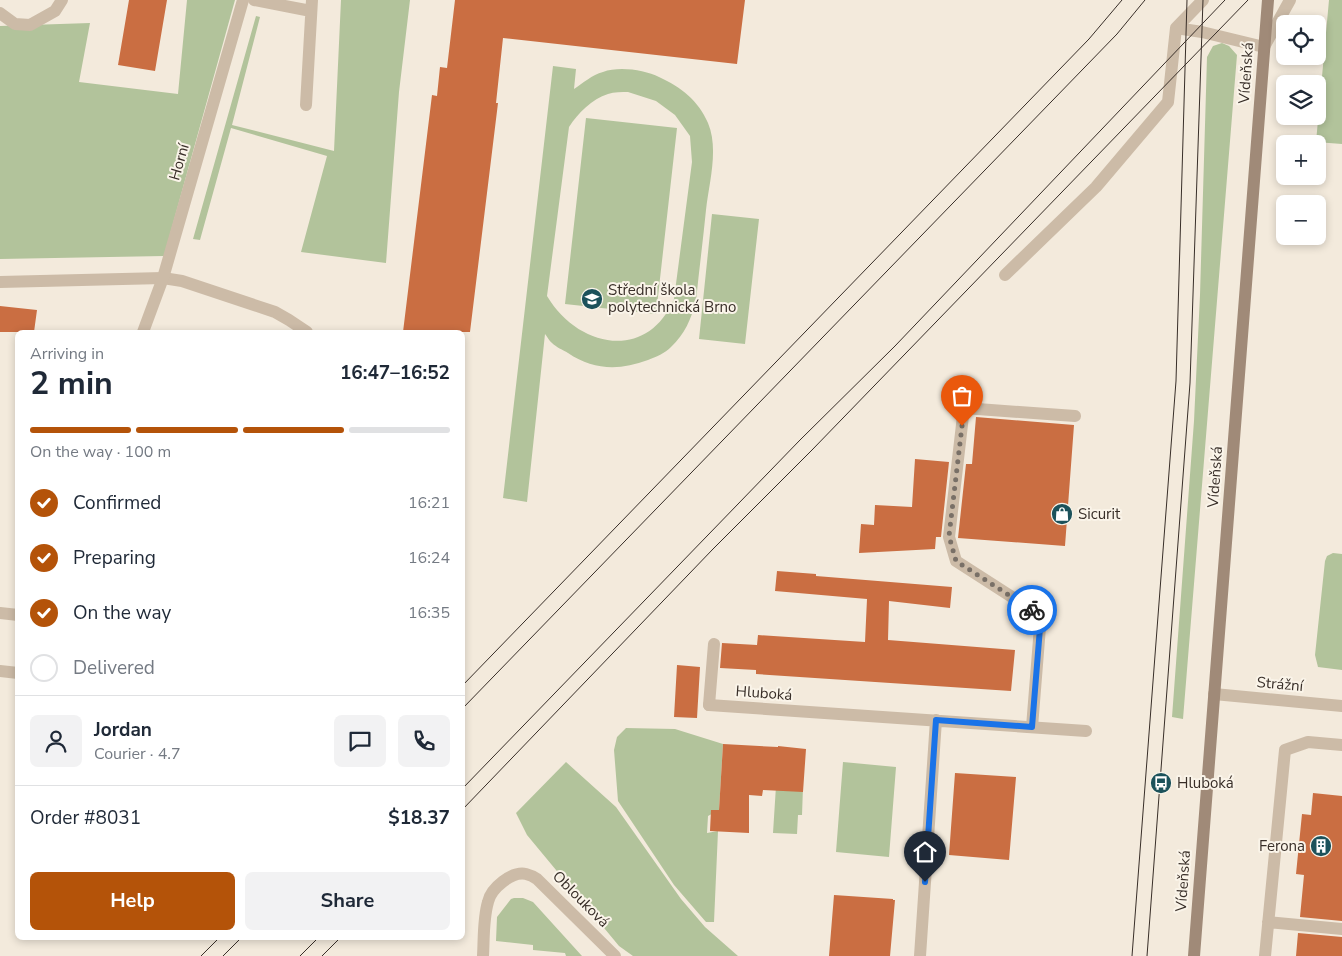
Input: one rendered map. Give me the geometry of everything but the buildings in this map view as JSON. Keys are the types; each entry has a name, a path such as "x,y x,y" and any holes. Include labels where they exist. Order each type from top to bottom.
{"main road":[{"name":"Vídeňská","path":"1194,956 1268,0"}],"street":[{"path":"0,13 15,24 30,25 55,11 62,0"},
{"name":"Horní","path":"144,330 163,278 242,0"},
{"path":"254,0 311,6 306,105"},
{"path":"1005,274 1096,187 1168,102 1176,28 1203,0"},
{"path":"1176,28 1202,32 1264,47 1290,0"},
{"path":"0,282 163,278 182,281 257,305 290,320 304,330"},
{"path":"966,390 949,536 956,561 1032,610 1040,628 1032,727"},
{"path":"964,408 1075,416"},
{"path":"0,613 15,614"},
{"name":"Hluboká","path":"714,644 709,705 1086,731"},
{"path":"0,671 15,673"},
{"name":"Strážní","path":"1214,694 1342,706"},
{"path":"920,956 936,720"},
{"path":"1265,956 1285,750 1308,742 1342,746"},
{"name":"Oblouková","path":"482,956 487,909 491,894 509,878 520,874 526,874 537,879 615,956"},
{"path":"1268,922 1342,929"}],"green space":[{"path":"187,0 235,0 164,256 0,259 0,26 90,23 79,82 178,94"},
{"path":"341,0 410,0 399,92 386,263 301,252 327,156 231,128 200,240 193,239 256,16 260,17 232,125 334,151"},
{"path":"1329,0 1342,0 1342,144 1326,143 1326,135 1317,135 1318,125 1326,125 1326,75 1322,75 1323,65 1326,65"},
{"path":"1222,43 1229,46 1237,55 1183,719 1172,717 1194,421 1207,57 1213,46"},
{"path":"553,66 576,69 574,89 595,75 609,70 632,70 653,75 675,85 694,101 708,123 713,144 696,301 692,314 684,331 669,349 651,359 627,366 606,367 587,363 555,346 545,334 527,502 503,498","holes":["628,92 656,101 675,115 690,136 692,162 674,299 662,319 647,332 630,339 612,341 594,336 576,327 560,314 547,296 569,127 586,107 596,99 608,94"]},
{"path":"586,118 677,128 656,314 565,304"},
{"path":"712,214 759,219 745,344 699,339"},
{"path":"1333,553 1342,554 1342,670 1318,667 1315,655 1325,561 1327,556"},
{"path":"626,728 675,729 723,744 719,810 708,816 707,833 718,831 714,922 706,922 674,885 618,801 614,750 617,737"},
{"path":"566,762 616,807 681,899 705,927 738,956 633,956 619,946 527,835 516,813"},
{"path":"843,762 896,767 889,857 836,852"},
{"path":"776,786 803,787 802,815 798,815 797,834 773,833"},
{"path":"523,898 533,902 582,956 566,956 565,953 533,950 533,945 496,941 497,917 511,899"}],"tram line":[{"path":"465,683 1089,39 1122,0"},
{"path":"465,706 1117,34 1145,0"},
{"path":"1132,956 1176,381 1187,0"},
{"path":"1147,956 1190,383 1203,0"},
{"path":"465,786 800,440 895,346 1225,0"},
{"path":"465,807 713,549 812,450 1248,0"},
{"path":"201,956 217,940"},
{"path":"223,956 239,940"},
{"path":"300,956 316,940"},
{"path":"322,956 338,940"}],"way so far":[{"path":"962,426 949,536 956,561 1032,610"}],"place":[{"name":"Střední škola polytechnická Brno","path":"592,299"},
{"name":"Sicurit","path":"1062,514"},
{"name":"Hluboká","path":"1161,783"},
{"name":"Ferona","path":"1321,846"}],"route":[{"path":"925,882 936,720 1032,727 1040,628 1032,610"}]}
